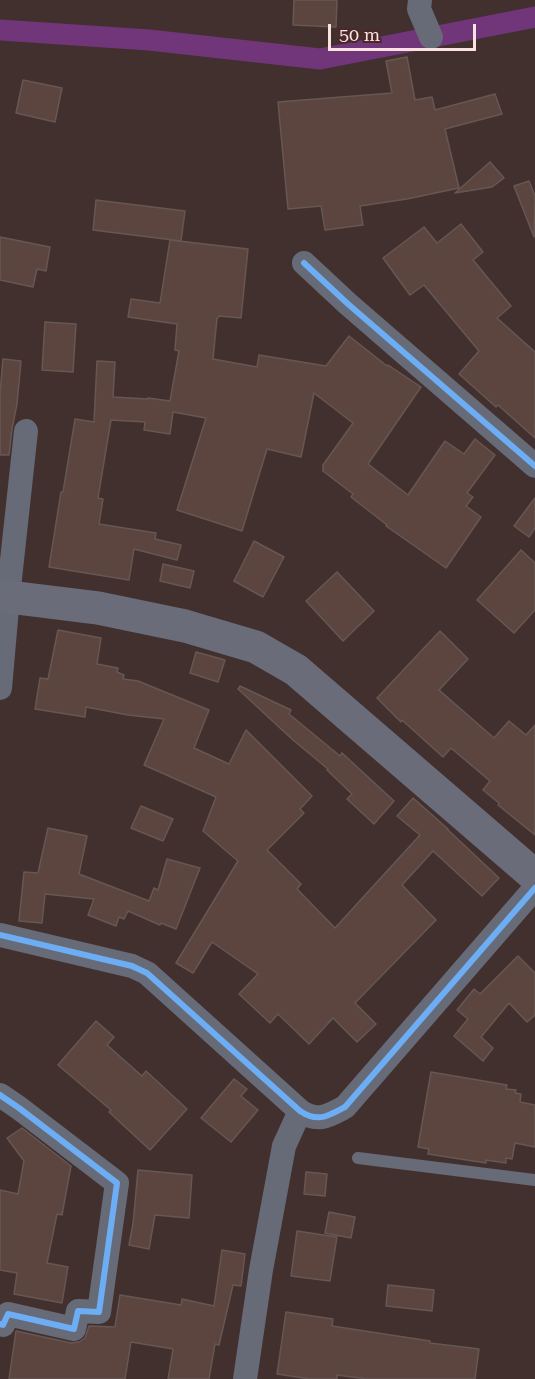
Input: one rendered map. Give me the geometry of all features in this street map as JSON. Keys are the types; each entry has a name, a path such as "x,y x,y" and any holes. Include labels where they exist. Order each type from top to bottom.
{"main road":[{"path":"4,597 98,608 185,626 256,647 296,670 535,876"}],"street":[{"path":"420,0 419,9 431,37"},
{"path":"304,263 535,466"},
{"path":"0,688 4,597 27,431"},
{"path":"0,935 132,966 147,973 310,1118 328,1116 345,1107 535,888"},
{"path":"0,1095 117,1183 99,1312 78,1311 74,1329 8,1314 3,1325 0,1324"},
{"path":"245,1379 261,1269 285,1146 300,1111"}],"lane":[{"path":"358,1158 535,1180"}],"building":[{"path":"294,0 337,0 336,27 293,25"},
{"path":"407,57 415,100 432,97 435,110 495,94 502,114 445,129 459,188 360,206 363,225 325,230 321,206 288,209 278,102 392,93 386,61"},
{"path":"23,80 62,88 55,122 16,113"},
{"path":"490,162 504,178 492,187 455,193"},
{"path":"529,181 535,196 534,237 514,186"},
{"path":"96,200 185,211 181,241 93,230"},
{"path":"461,224 483,252 473,260 511,306 497,318 535,352 535,438 459,374 479,351 424,285 410,295 383,258 424,227 437,243"},
{"path":"0,237 50,247 46,271 37,269 33,287 0,280"},
{"path":"170,240 248,249 241,318 219,316 217,318 213,359 257,367 259,355 326,366 349,336 387,366 421,387 368,464 408,495 445,441 464,454 475,439 495,455 467,493 473,497 466,506 481,517 446,568 386,526 351,497 353,494 323,471 323,465 353,423 314,393 301,457 267,449 242,531 177,510 206,418 173,412 170,434 144,430 145,422 111,420 98,498 103,499 99,524 156,533 155,539 181,545 177,560 134,549 129,580 49,567 75,419 94,422 97,361 115,362 113,397 170,401 179,351 175,350 177,324 128,317 131,299 160,303"},
{"path":"45,322 76,324 73,372 42,370"},
{"path":"3,359 21,361 9,455 0,455 0,393"},
{"path":"535,498 535,528 529,537 514,526"},
{"path":"254,541 284,557 263,597 234,581"},
{"path":"521,550 535,563 535,610 514,633 477,600"},
{"path":"163,564 194,571 190,588 160,581"},
{"path":"337,572 374,611 343,641 306,601"},
{"path":"58,630 101,638 97,664 118,668 117,672 124,675 123,679 138,681 209,710 194,748 229,764 246,730 312,796 300,809 304,813 267,850 301,884 297,889 335,928 420,835 397,816 413,798 499,878 482,896 433,851 402,885 436,920 355,1003 376,1024 357,1042 333,1018 309,1044 278,1014 270,1023 239,994 258,974 212,942 193,973 176,963 238,861 203,831 216,797 144,765 164,719 86,707 85,717 35,709 40,678 48,679"},
{"path":"440,631 468,659 439,690 494,738 509,721 526,735 535,725 535,835 483,790 490,781 451,748 443,757 402,720 401,722 377,698"},
{"path":"196,652 225,660 218,682 190,673"},
{"path":"240,686 291,710 289,714 340,756 342,753 394,801 374,824 347,799 352,794 328,769 238,689"},
{"path":"141,806 173,819 163,841 131,828"},
{"path":"48,828 87,836 79,874 149,901 154,888 158,890 167,859 200,868 176,929 161,923 160,925 128,911 124,919 119,917 116,926 88,915 94,899 45,894 42,923 19,921 24,872 38,873"},
{"path":"518,956 535,973 535,1015 527,1022 509,1003 481,1037 493,1048 483,1061 454,1036 468,1019 457,1010 474,989 480,994"},
{"path":"96,1021 114,1037 107,1045 142,1076 146,1071 187,1109 150,1150 109,1112 111,1110 58,1065"},
{"path":"431,1072 507,1085 506,1089 516,1090 515,1093 521,1094 520,1102 535,1105 535,1147 515,1143 512,1159 506,1158 506,1163 486,1160 486,1163 428,1154 429,1149 418,1147"},
{"path":"234,1079 247,1089 241,1096 258,1110 231,1142 201,1118"},
{"path":"22,1128 71,1166 62,1215 57,1214 47,1263 68,1267 62,1303 14,1294 17,1273 0,1270 0,1190 18,1194 24,1161 7,1138"},
{"path":"138,1170 192,1175 189,1218 155,1215 149,1249 129,1245"},
{"path":"306,1172 327,1174 325,1196 304,1194"},
{"path":"329,1212 355,1217 351,1238 325,1233"},
{"path":"297,1231 337,1237 330,1281 291,1276"},
{"path":"222,1250 245,1254 241,1286 233,1285 219,1345 215,1344 209,1379 168,1379 173,1349 131,1342 125,1379 9,1379 16,1331 71,1343 79,1342 85,1338 89,1326 115,1327 120,1295 181,1305 182,1299 214,1306"},
{"path":"388,1285 434,1290 432,1311 386,1306"},
{"path":"286,1312 333,1319 332,1326 479,1349 475,1379 367,1379 337,1375 337,1379 310,1379 277,1374"}],"waterway":[{"path":"0,30 149,40 320,59 535,17"}],"cycle path":[{"path":"304,263 535,466"},
{"path":"0,935 132,966 147,973 300,1111 312,1117 323,1117 345,1107 535,888"},
{"path":"0,1095 117,1183 99,1312 78,1311 74,1329 8,1314 3,1325 0,1324"}]}
